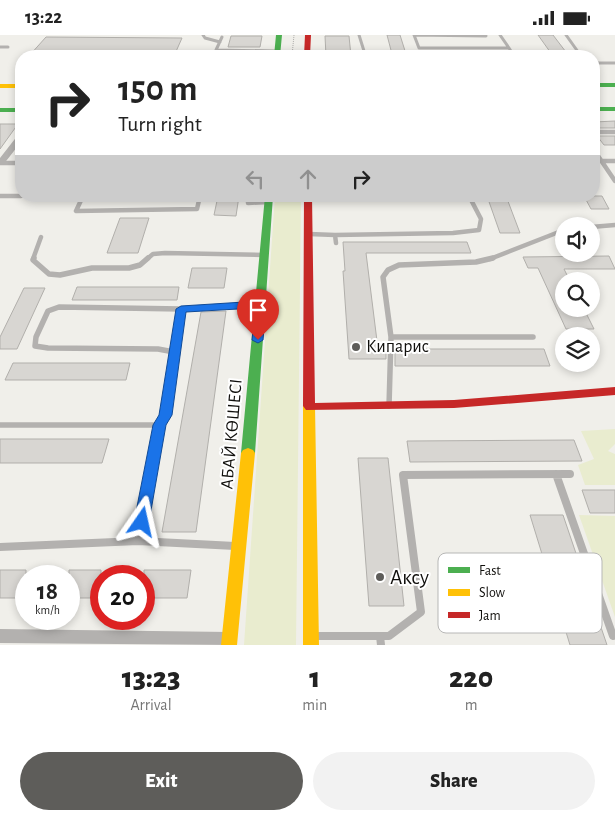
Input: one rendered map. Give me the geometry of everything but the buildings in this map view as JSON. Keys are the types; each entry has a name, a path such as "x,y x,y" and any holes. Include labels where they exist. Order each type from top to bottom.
{"street":[{"path":"277,50 279,35"},
{"path":"307,50 308,35"},
{"path":"600,85 615,85"},
{"path":"0,86 15,86"},
{"path":"600,109 615,109"},
{"path":"0,110 15,110"},
{"path":"0,163 15,144"},
{"name":"АБАЙ КӨШЕСІ","path":"229,642 269,202"},
{"path":"308,202 311,640"},
{"path":"310,407 473,402 615,391"},
{"path":"0,637 229,642"}],"lane":[{"path":"203,35 204,38 220,42"},
{"path":"359,35 364,50"},
{"path":"486,35 413,35 419,47 509,48"},
{"path":"500,35 509,48"},
{"path":"566,35 577,50"},
{"path":"216,50 222,37"},
{"path":"0,47 8,47"},
{"path":"600,63 615,63"},
{"path":"600,132 615,132"},
{"path":"600,158 615,181"},
{"path":"602,161 615,161"},
{"path":"0,163 15,163"},
{"path":"0,196 15,196"},
{"path":"80,202 76,211 197,209 199,202"},
{"path":"309,234 453,233 479,230 481,219 472,202"},
{"path":"600,226 615,225"},
{"path":"389,406 391,337 383,277 388,270 399,265 489,260 555,234"},
{"path":"335,235 336,243"},
{"path":"41,237 34,260 49,273 60,275 92,268 140,265 153,254 264,255"},
{"path":"174,352 158,349 48,348 36,346 36,337 48,311 59,307 181,309 260,304"},
{"path":"138,541 160,425 166,415 181,309"},
{"path":"391,337 533,337"},
{"path":"0,425 160,425"},
{"path":"556,474 584,553"},
{"path":"311,640 380,640 389,636 421,612 403,475 570,474"},
{"path":"0,547 138,541 238,546"},
{"path":"602,605 613,636"}],"path":[{"path":"293,50 294,35"}],"green space":[{"path":"275,202 301,202 296,645 244,645"},
{"path":"615,429 615,444 608,451 615,454 615,485 585,485 578,465 594,459 581,431"},
{"path":"579,515 615,516 615,617 602,580 602,553 592,553"}],"traffic: fast":[{"path":"278,50 279,35"},
{"path":"600,85 615,85"},
{"path":"600,109 615,109"},
{"path":"0,110 15,110"},
{"path":"248,453 269,202"}],"traffic: slow":[{"path":"0,86 15,86"},
{"path":"309,406 311,645"},
{"path":"229,645 248,453"}],"traffic: jam":[{"path":"307,50 308,35"},
{"path":"308,202 309,406"},
{"path":"310,407 454,404 615,391"}],"place":[{"name":"Кипарис","path":"356,347"},
{"name":"Аксу","path":"380,577"}],"route":[{"path":"142,522 160,425 166,415 181,309 260,304 258,340"}]}
